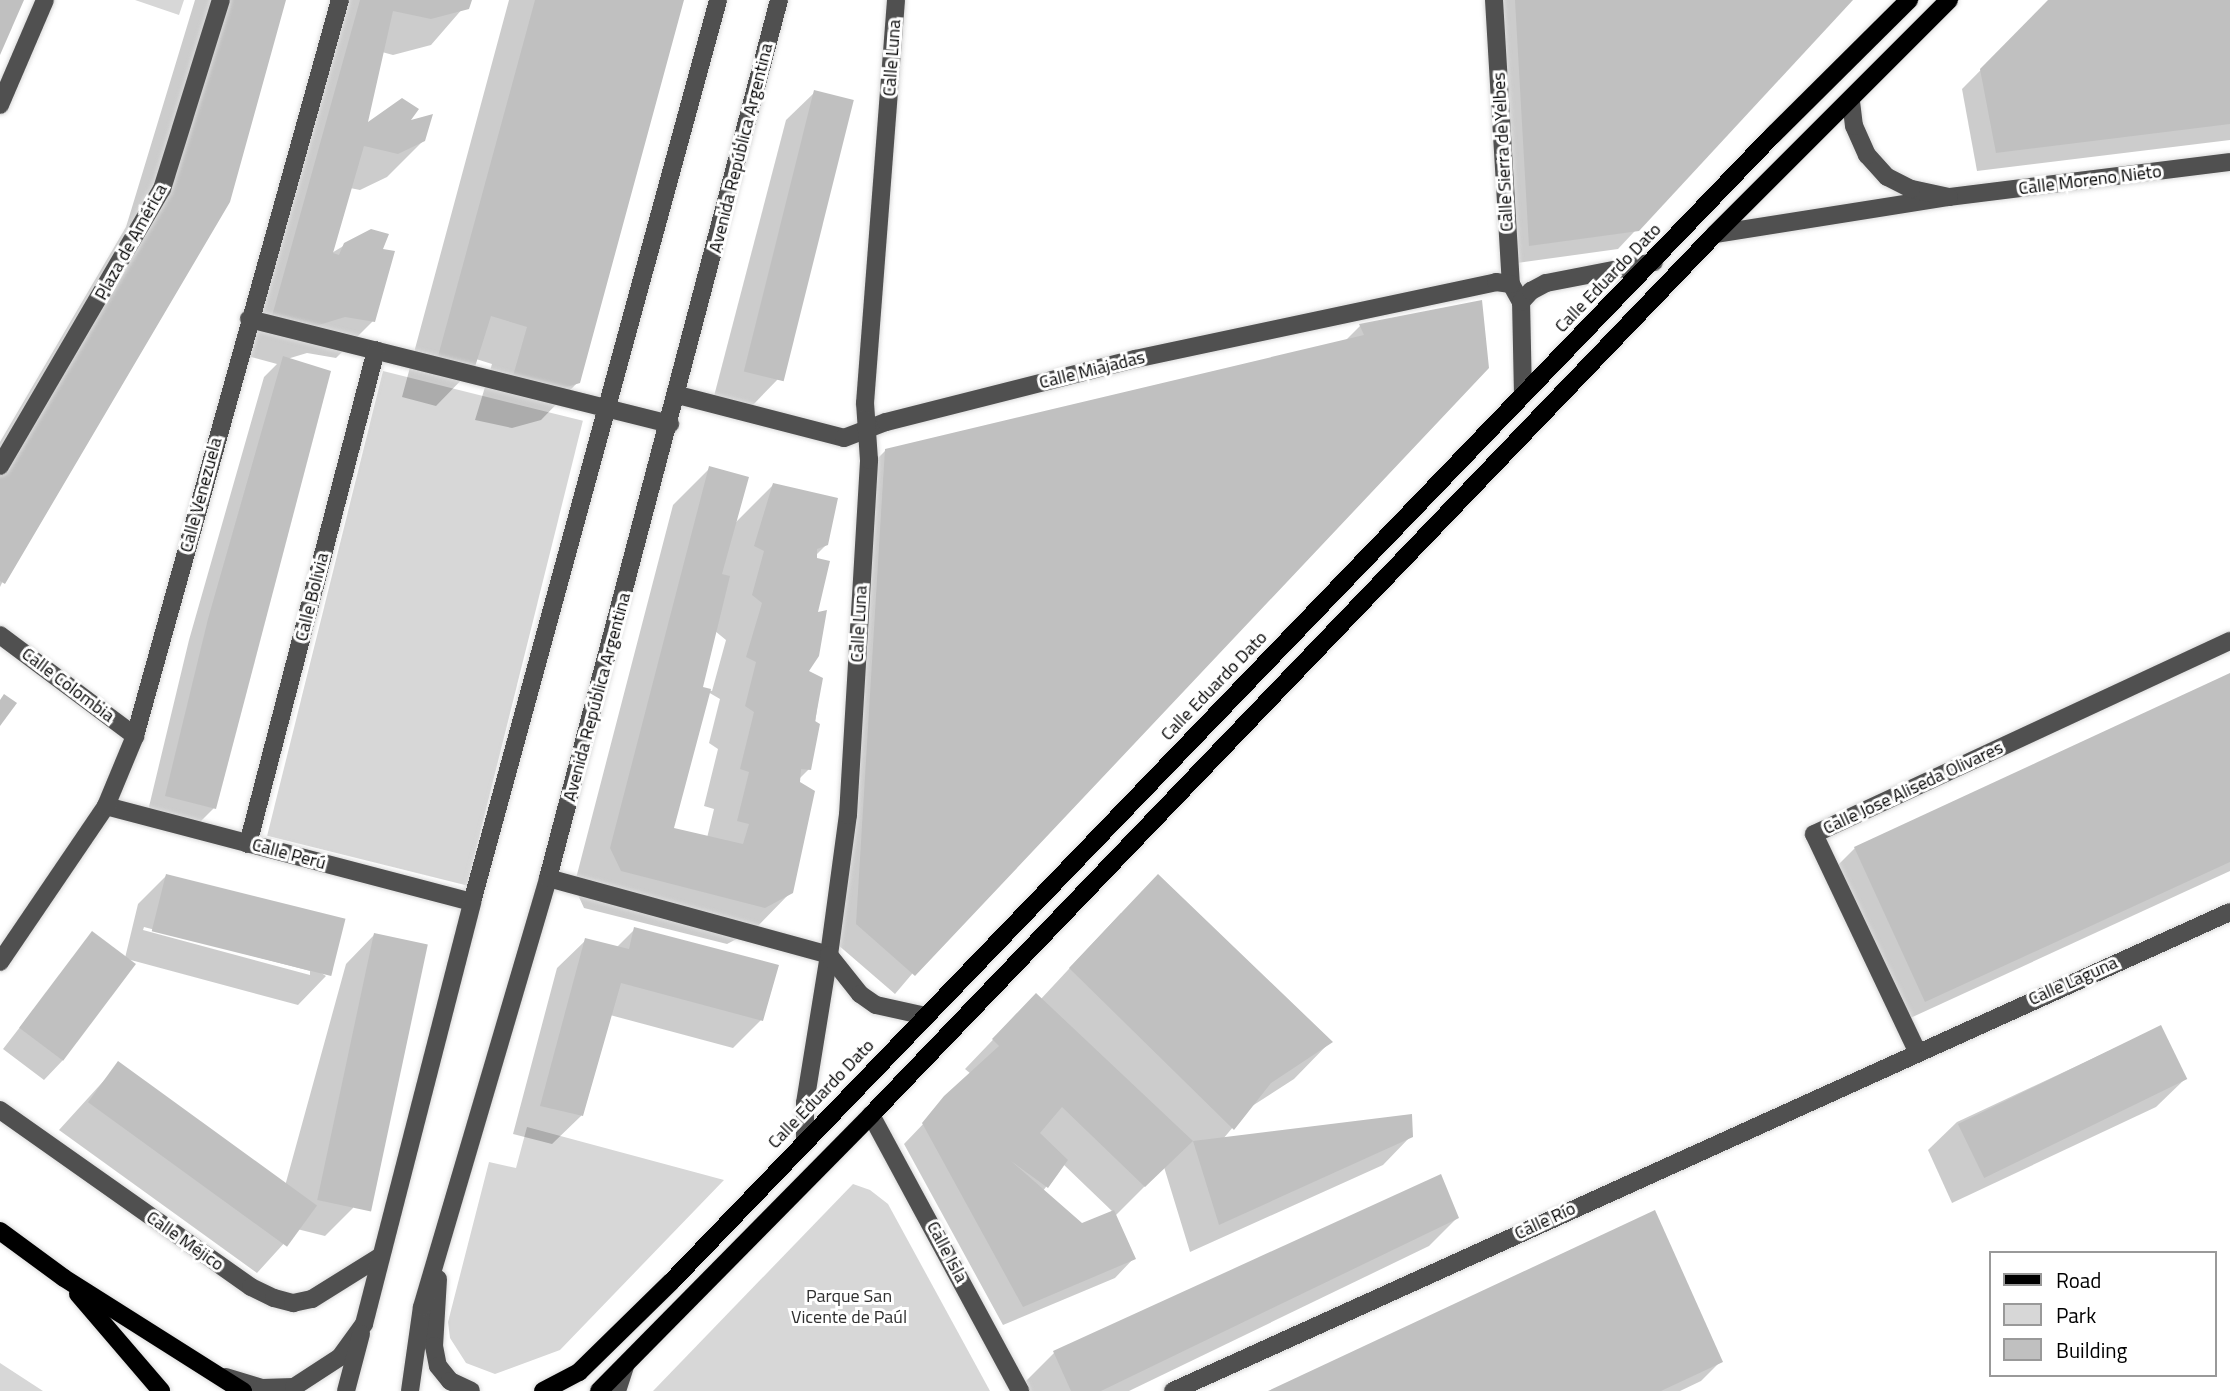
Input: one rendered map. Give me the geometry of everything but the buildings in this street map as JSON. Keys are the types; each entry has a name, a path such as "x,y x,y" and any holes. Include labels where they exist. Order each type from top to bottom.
{"main road":[{"name":"Calle Eduardo Dato","path":"543,1391 579,1372 618,1335 1523,395 1909,0"},
{"path":"599,1391 872,1115 1715,234 1949,0"},
{"path":"0,1231 64,1278 243,1391"},
{"path":"64,1278 161,1391"}],"street":[{"path":"0,105 45,0"},
{"name":"Plaza de América","path":"0,466 162,189 221,0"},
{"name":"Calle Venezuela","path":"0,962 106,806 135,736 248,319 340,0"},
{"path":"346,1391 472,902 718,0"},
{"name":"Avenida República Argentina","path":"410,1391 422,1307 548,878 678,395 779,0"},
{"name":"Calle Luna","path":"805,1141 804,1104 829,956 848,815 869,460 865,433 896,0"},
{"name":"Calle Sierra de Yelbes","path":"1494,0 1511,284 1521,302"},
{"path":"1851,100 1854,126 1867,155 1887,177 1912,189 1950,197"},
{"name":"Calle Moreno Nieto","path":"1715,234 1950,197 2230,162"},
{"path":"1523,395 1521,302 1546,283 1654,262"},
{"name":"Calle Miajadas","path":"678,395 844,438 865,433 886,422 1135,359 1496,282 1511,284"},
{"path":"248,319 607,406 670,424"},
{"name":"Calle Bolivia","path":"248,844 376,350"},
{"name":"Calle Colombia","path":"0,635 135,736"},
{"name":"Calle Jose Aliseda Olivares","path":"1917,1051 1814,834 2230,641"},
{"name":"Calle Perú","path":"106,806 472,902"},
{"path":"548,878 829,956 860,994 876,1005 926,1016"},
{"name":"Calle Laguna","path":"1917,1051 2230,912"},
{"name":"Calle Río","path":"1173,1391 1917,1051"},
{"name":"Calle Méjico","path":"0,1111 251,1287 274,1298 293,1303 312,1299 381,1256"},
{"name":"Calle Isla","path":"872,1115 1020,1391"},
{"path":"441,1246 434,1346 438,1366 450,1381 471,1391"},
{"path":"223,1376 262,1388 294,1387 340,1357 364,1324"},
{"path":"617,1391 625,1366"}],"green space":[{"path":"135,0 184,0 179,15"},
{"path":"383,371 583,421 467,886 267,836"},
{"path":"527,1127 724,1180 560,1350 495,1374 466,1363 450,1338 448,1322 489,1162 516,1168"},
{"name":"Parque San Vicente de Paúl","path":"853,1184 870,1190 888,1204 990,1391 653,1391"},
{"path":"0,1363 43,1391 0,1391"}]}
